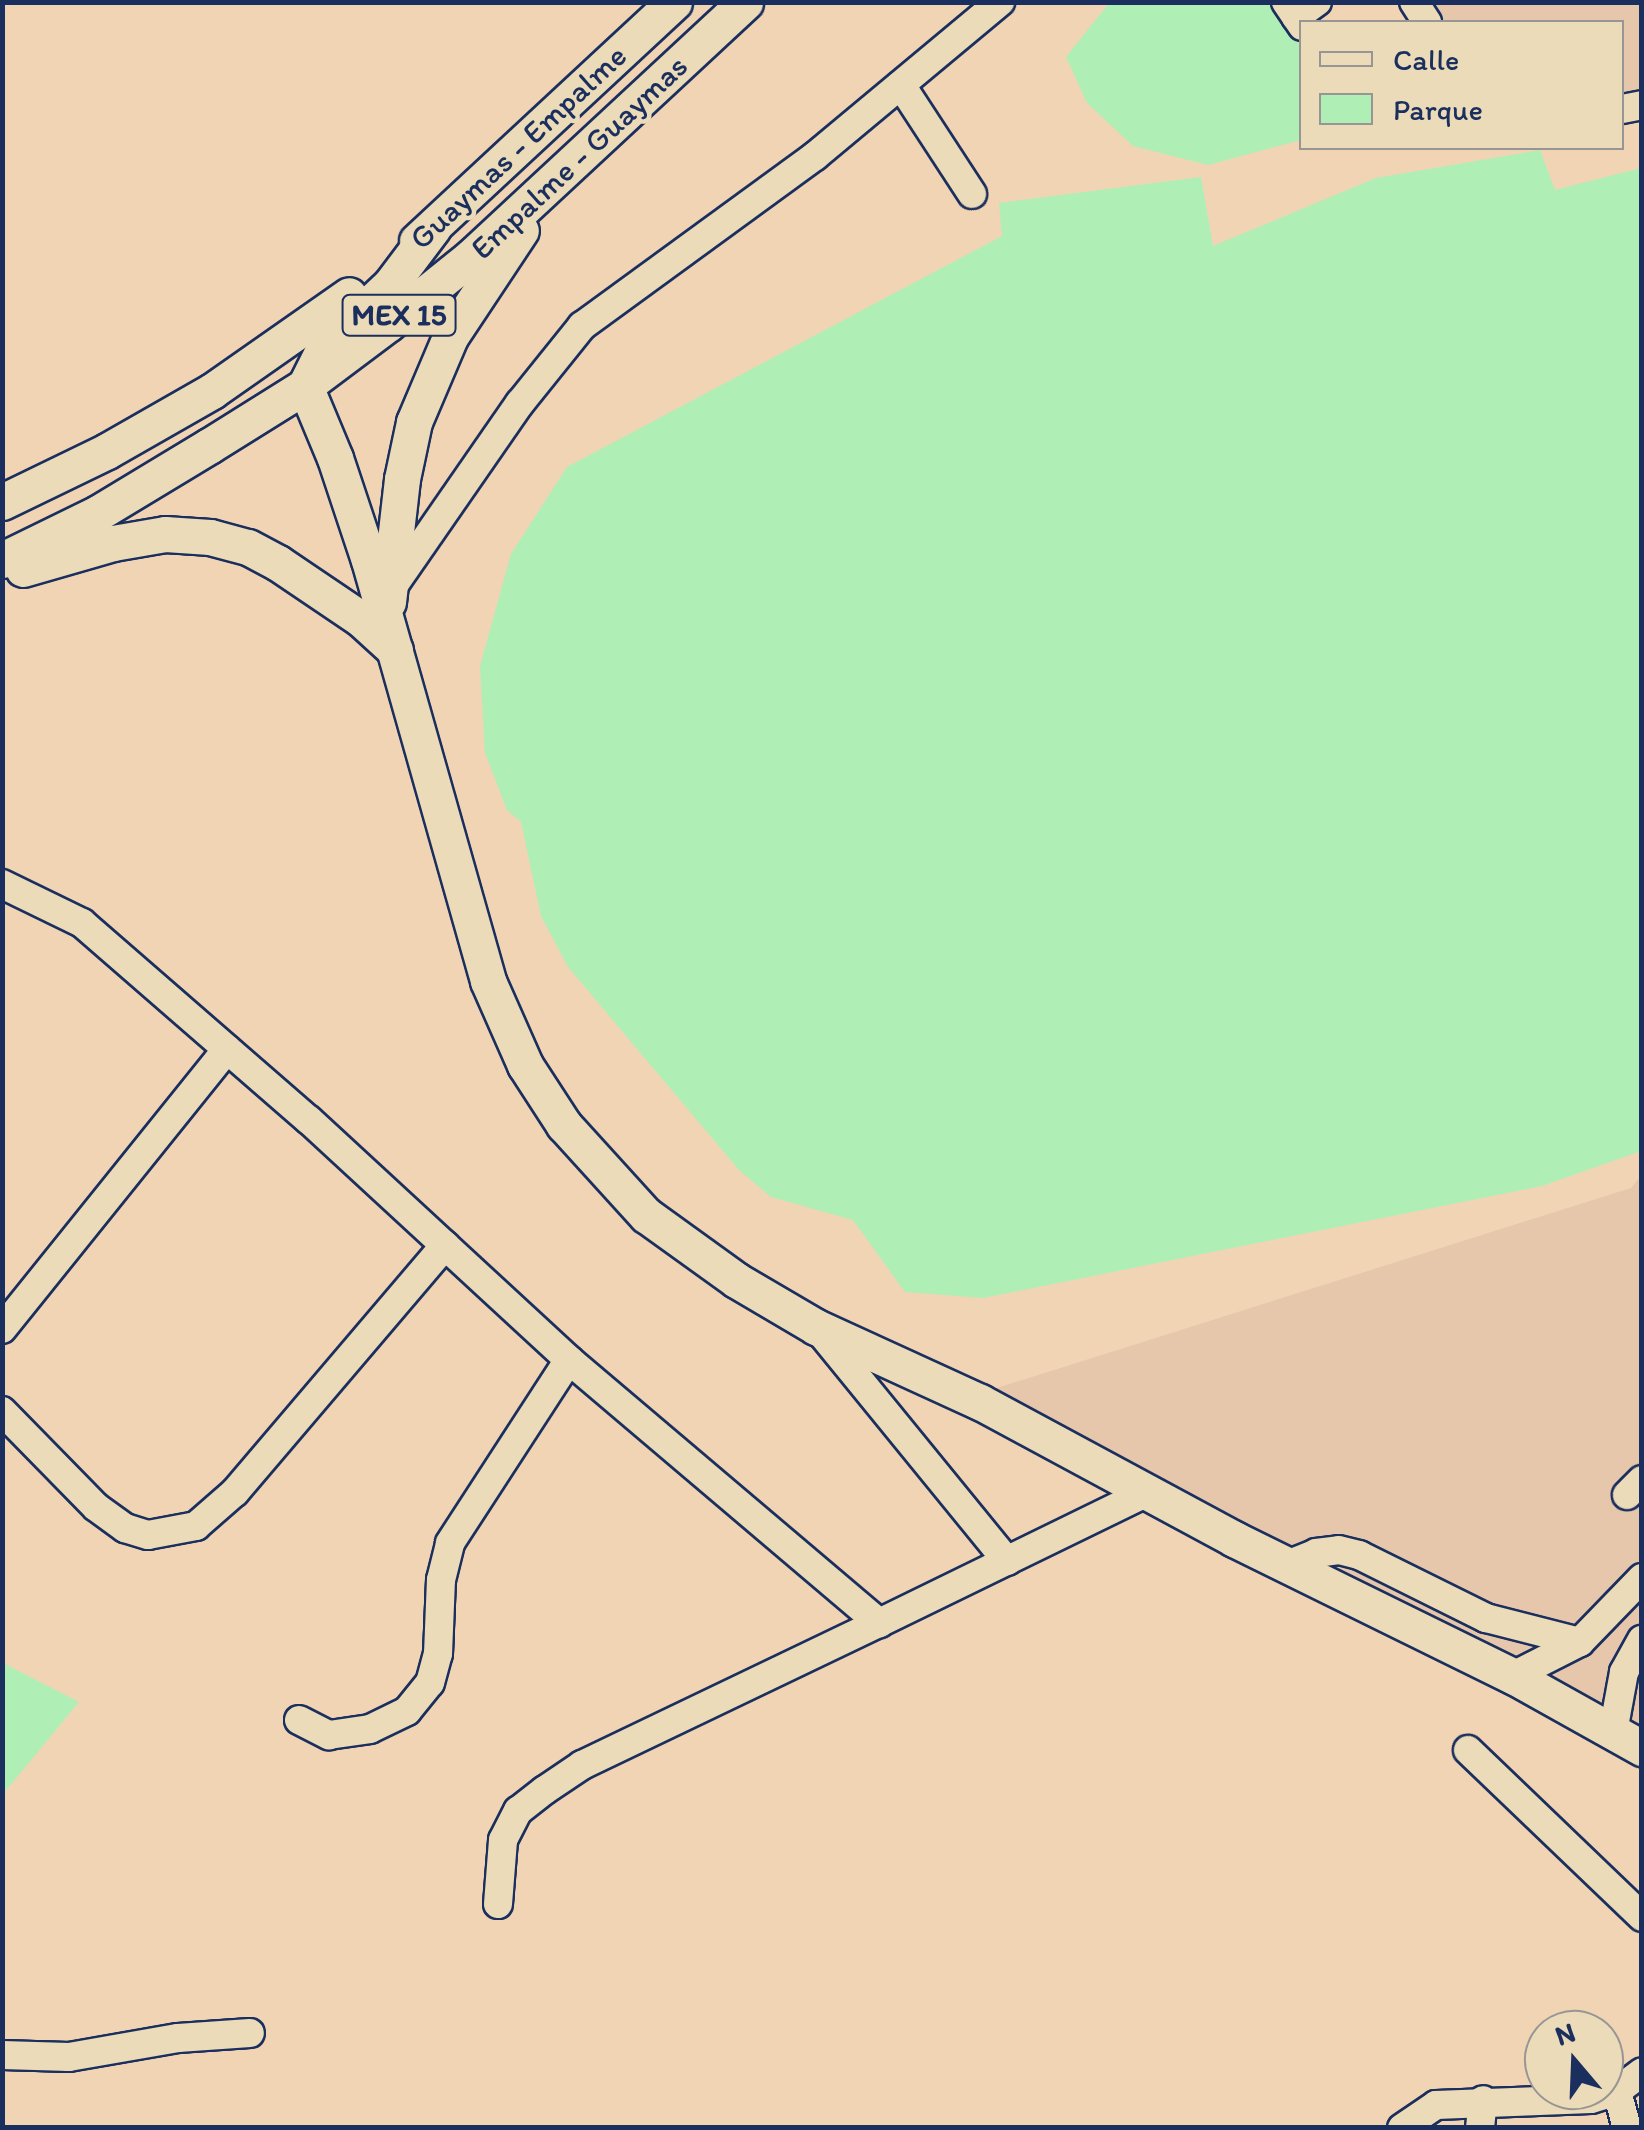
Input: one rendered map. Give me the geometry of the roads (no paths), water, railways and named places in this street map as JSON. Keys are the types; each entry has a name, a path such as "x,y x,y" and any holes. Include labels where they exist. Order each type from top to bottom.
{"main road":[{"name":"Empalme - Guaymas","path":"2,560 98,513 305,386 472,256 745,2"},
{"path":"669,8 697,48"},
{"name":"Guaymas - Empalme","path":"107,451 212,390 315,322 433,228 669,8"},
{"path":"391,619 402,480 431,376 450,337 547,188"},
{"path":"433,228 390,285 325,346 305,386 335,458 391,619 461,898 503,1023 564,1125 646,1214 736,1280 816,1326 980,1402 1288,1565 1513,1676 1627,1740"},
{"path":"107,451 253,392 305,386"},
{"name":"MEX 15","path":"2,502 107,451"},
{"path":"2,575 113,543 165,534 210,537 248,547 278,562 361,619 391,619"}],"street":[{"path":"391,619 520,403 582,326 756,202 1000,2"},
{"path":"902,85 972,194"},
{"path":"2,884 82,922 446,1244 569,1360 879,1624"},
{"path":"2,1329 227,1049"},
{"path":"2,1411 96,1506 125,1528 148,1535 196,1526 235,1492 446,1244"},
{"path":"816,1326 1008,1561"},
{"path":"298,1720 329,1735 370,1729 407,1711 430,1683 438,1654 441,1580 450,1543 569,1360"},
{"path":"498,1904 503,1840 518,1811 582,1765 1147,1492"},
{"path":"1288,1565 1316,1553 1338,1550 1359,1555 1486,1618 1638,1645 1624,1672 1627,1740"},
{"path":"1513,1676 1589,1634 1642,1578"},
{"path":"1468,1750 1642,1917"},
{"path":"2,2055 70,2057 178,2038 250,2033"},
{"path":"1402,2128 1436,2105 1481,2114 1524,2108"}]}
